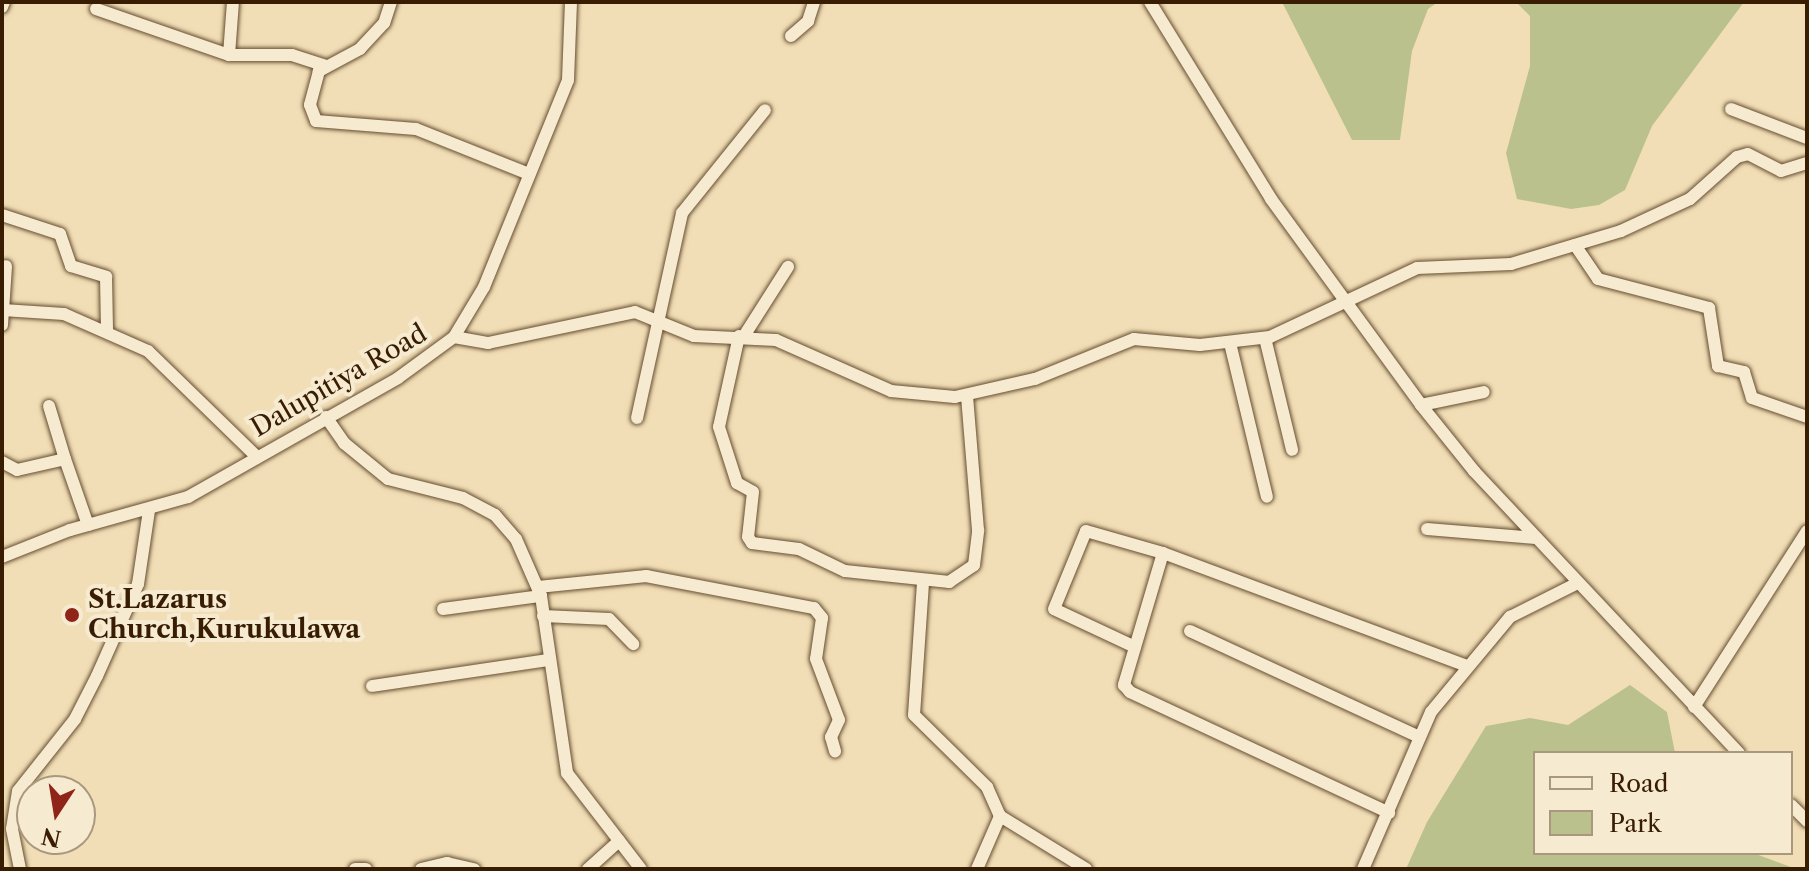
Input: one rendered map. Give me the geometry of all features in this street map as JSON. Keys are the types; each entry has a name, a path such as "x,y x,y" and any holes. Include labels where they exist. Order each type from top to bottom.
{"street":[{"path":"229,55 233,2"},
{"path":"391,2 384,23 360,49 325,66 310,105 316,121 416,129 529,174"},
{"name":"Dalupitiya Road","path":"2,557 88,525 149,510 209,486 255,455 326,417 454,337 484,287 568,80 571,2"},
{"path":"791,36 808,21 814,2"},
{"path":"1150,2 1271,199 1349,299 1421,405 1536,538 1737,751"},
{"path":"96,9 229,55 292,55 325,66"},
{"path":"1731,109 1807,138"},
{"path":"637,418 682,213 765,110"},
{"path":"454,337 488,343 577,320 635,312 658,317 694,336 776,340 891,391 925,399 967,395 1060,371 1101,348 1134,339 1230,343 1265,338 1417,268 1511,264 1575,245 1690,199 1737,157 1748,154 1781,171 1807,163"},
{"path":"2,215 60,234 71,266 106,277 107,329"},
{"path":"1575,245 1598,279 1709,308 1718,366 1744,372 1752,398 1807,417"},
{"path":"2,325 6,266"},
{"path":"788,267 742,336 719,427 737,483 753,492 752,543 799,549 867,576 923,583 965,576 977,556 967,395"},
{"path":"3,305 64,314 107,329 171,368 255,455"},
{"path":"1265,338 1292,450"},
{"path":"1230,343 1267,497"},
{"path":"1421,405 1484,392"},
{"path":"49,406 88,525"},
{"path":"326,417 344,443 388,479 463,498 495,515 516,539 539,592 567,773 641,869"},
{"path":"2,462 17,470 65,459"},
{"path":"20,869 12,829 18,791 75,719 97,676 138,584 149,510"},
{"path":"1427,529 1536,538"},
{"path":"1135,647 1054,609 1086,531 1163,553 1467,666"},
{"path":"1694,707 1807,531"},
{"path":"1163,553 1124,685 1130,692 1389,813"},
{"path":"443,609 646,576 814,608 822,618 816,659 840,726 831,737 835,751"},
{"path":"923,583 914,715 987,787 1000,816 1086,869"},
{"path":"1363,869 1419,737 1467,666 1510,617 1578,583"},
{"path":"543,616 609,619 633,644"},
{"path":"1190,631 1419,737"},
{"path":"372,686 549,660"},
{"path":"977,869 1000,816"},
{"path":"588,869 619,841"},
{"path":"421,869 447,863 474,869"},
{"path":"355,869 366,869"}],"green space":[{"path":"1282,2 1438,2 1428,9 1412,51 1400,140 1352,140"},
{"path":"1516,2 1744,2 1652,126 1625,190 1599,205 1571,209 1517,199 1506,153 1530,66 1530,16"},
{"path":"1630,685 1667,712 1675,751 1533,751 1533,855 1758,855 1796,869 1406,869 1427,822 1486,726 1530,718 1568,725"}],"place":[{"name":"St.Lazarus Church,Kurukulawa","path":"72,615"}]}
